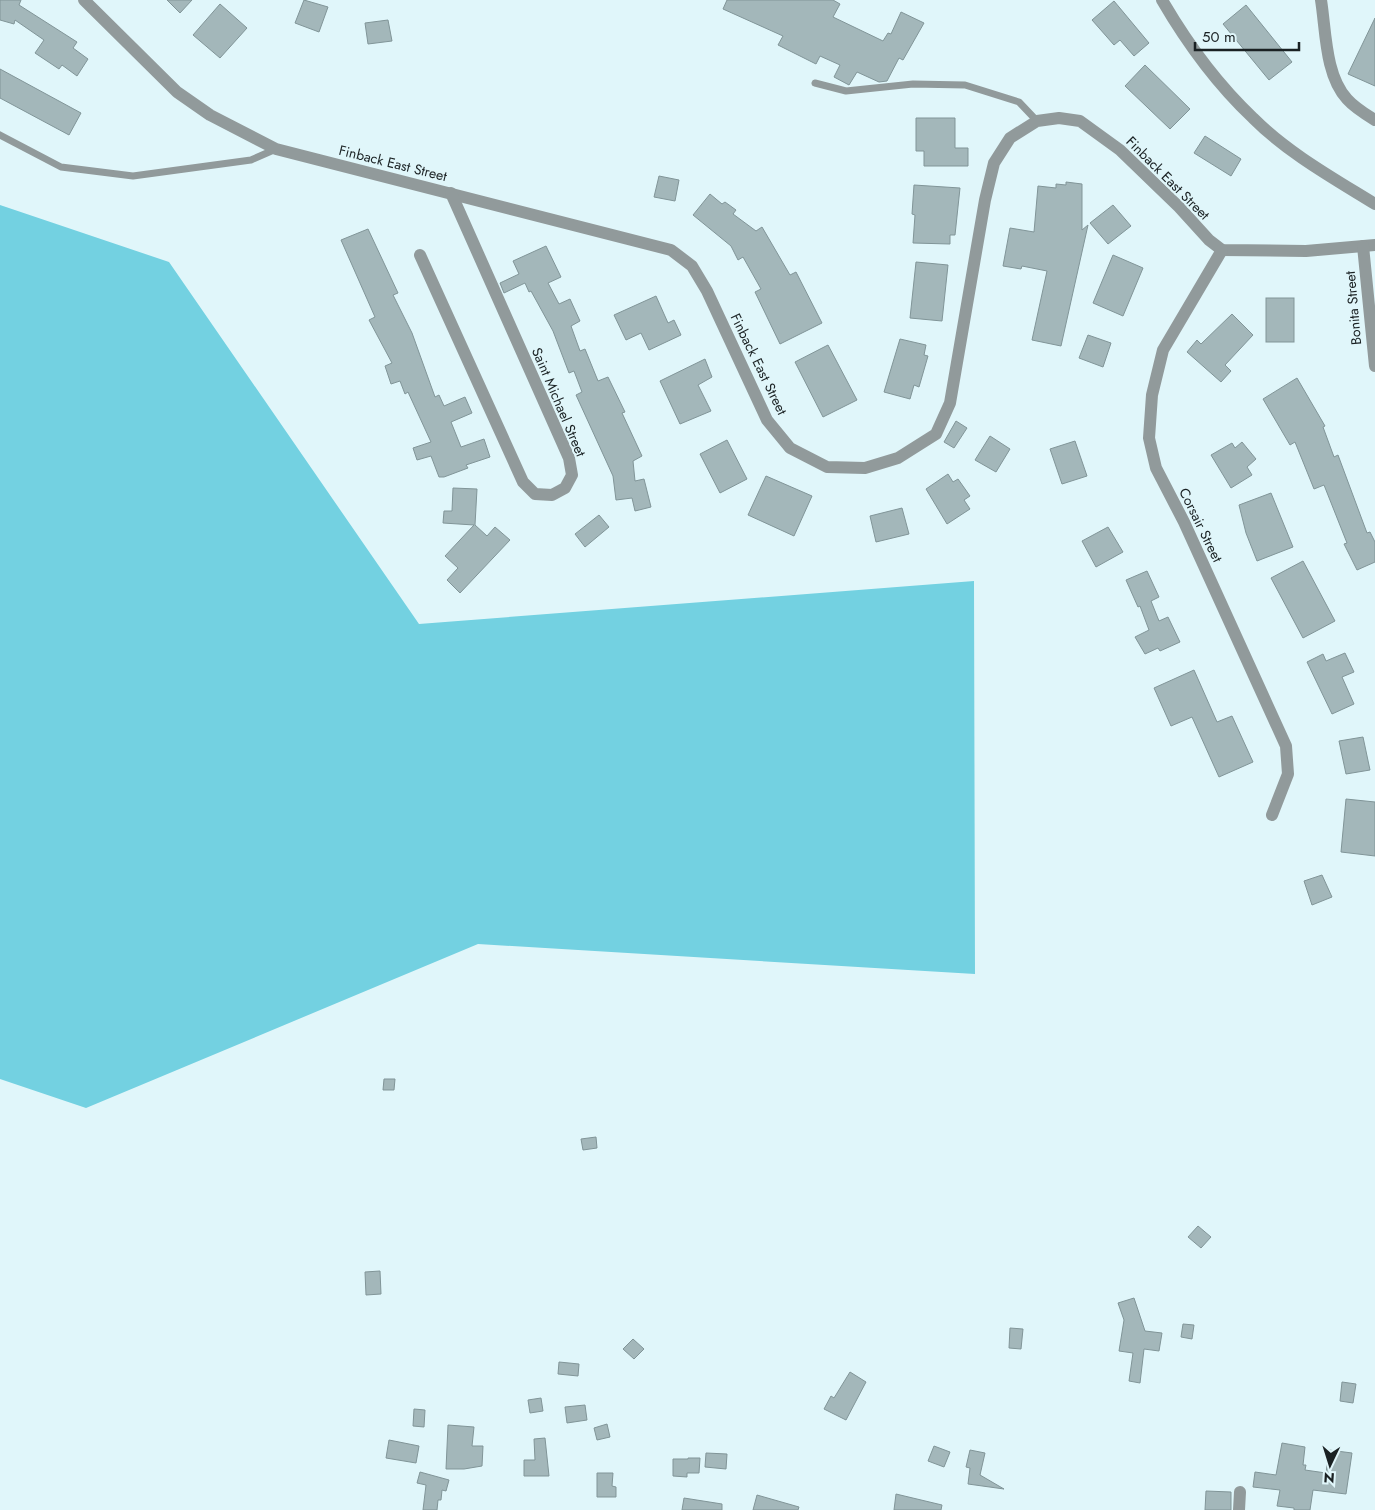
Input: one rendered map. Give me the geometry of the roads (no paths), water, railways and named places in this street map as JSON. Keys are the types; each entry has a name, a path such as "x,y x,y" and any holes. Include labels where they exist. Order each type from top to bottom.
{"street":[{"name":"Finback East Street","path":"84,0 177,92 210,115 276,149 671,250 692,266 707,291 767,420 790,448 827,466 865,468 898,458 936,434 950,403 985,200 994,163 1010,138 1038,121 1059,118 1080,121 1120,150 1222,250"},
{"path":"1162,0 1201,58 1227,91 1254,119 1316,167 1375,204"},
{"path":"1321,0 1332,69 1338,86 1346,98 1375,120"},
{"name":"Saint Michael Street","path":"420,255 523,482 535,494 552,495 565,488 572,475 569,458 452,193"},
{"path":"1222,250 1306,251 1369,245"},
{"name":"Bonita Street","path":"1369,245 1375,366"},
{"name":"Corsair Street","path":"1222,250 1163,350 1152,394 1149,438 1156,468 1184,522 1286,746 1288,774 1272,815"},
{"path":"1239,1510 1240,1492"}],"lane":[{"path":"815,83 846,91 913,84 965,85 1019,102 1038,121"},
{"path":"0,135 61,167 133,176 251,160 276,149"}]}
